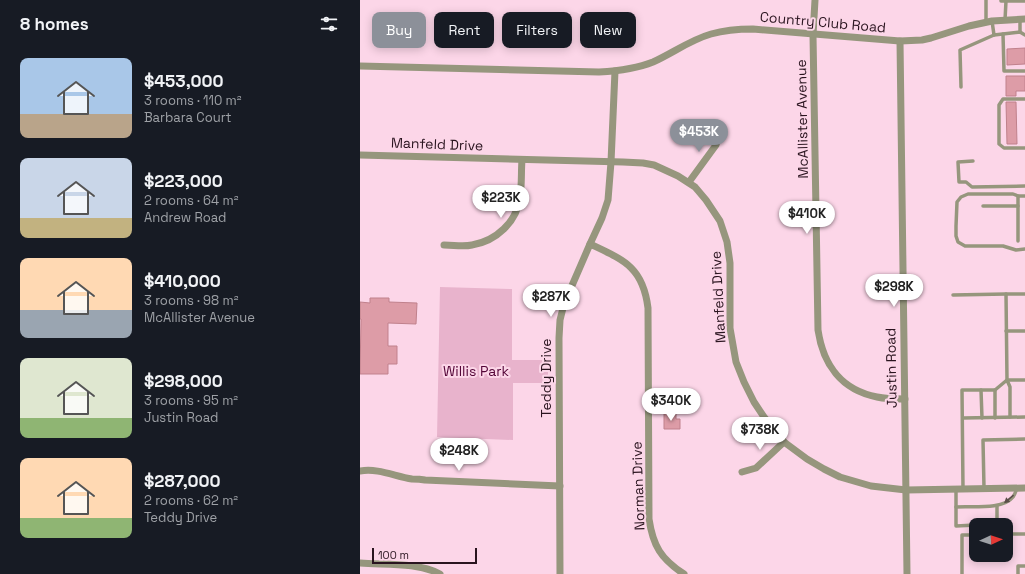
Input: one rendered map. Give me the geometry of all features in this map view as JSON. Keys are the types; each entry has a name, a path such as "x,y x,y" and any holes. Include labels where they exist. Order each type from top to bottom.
{"street":[{"name":"McAllister Avenue","path":"815,0 813,35 819,342 822,351 832,369 853,389 876,398 905,399"},
{"name":"Country Club Road","path":"360,66 599,72 615,71 652,62 711,34 732,30 753,29 813,35 912,41 931,38 969,26 989,22 1022,20"},
{"name":"Justin Road","path":"900,41 907,574"},
{"name":"Teddy Drive","path":"560,574 560,320 564,304 602,218 608,200 615,71"},
{"path":"689,182 716,145 720,128"},
{"name":"Manfeld Drive","path":"360,155 643,163 654,165 678,176 689,182 695,188 706,200 720,221 728,242 730,263 730,328 736,362 754,402 784,442 807,459 824,469 840,477 871,486 906,490 1021,488"},
{"path":"444,245 472,245 485,242 497,235 510,223 520,198 522,160"},
{"name":"Norman Drive","path":"590,244 618,257 634,270 640,279 647,296 649,520 654,541 659,552 668,562 684,574"},
{"path":"742,472 756,468 784,442"},
{"path":"360,471 381,471 411,479 560,486"},
{"path":"360,563 412,566 428,569 440,574"}],"lane":[{"path":"986,0 989,22 994,35"},
{"path":"1001,0 1025,1"},
{"path":"1005,20 1006,1"},
{"path":"1020,32 1022,20"},
{"path":"961,88 960,50 994,35 1020,32 1025,35"},
{"path":"1003,34 1004,71 1025,71"},
{"path":"1025,99 1003,99 999,105 1000,144 1004,148 1025,148"},
{"path":"973,161 958,162 959,182 966,182 972,187 1025,186"},
{"path":"1025,196 1013,194 968,194 961,197 957,202 956,236 958,242 965,246 1003,246 1016,250 1025,249"},
{"path":"1018,196 1018,241"},
{"path":"983,206 1018,206"},
{"path":"1006,294 1007,380 1010,387 1010,417"},
{"path":"953,295 1025,294"},
{"path":"1006,331 1025,331"},
{"path":"969,525 956,526 956,506 959,489 963,418 962,390 995,390 1007,380 1025,380"},
{"path":"981,390 982,418"},
{"path":"995,390 995,418"},
{"path":"963,418 1025,417"},
{"path":"984,488 983,440 1025,439"},
{"path":"956,506 997,506 1005,503 1021,488"},
{"path":"997,506 997,518"},
{"path":"1013,534 1025,534"},
{"path":"962,574 962,535 969,535"},
{"path":"1018,574 1018,566 1025,566"}],"green space":[{"name":"Willis Park","path":"440,287 512,289 512,360 548,360 548,383 513,383 513,440 437,437"}],"building":[{"path":"1025,48 1025,64 1007,65 1007,49"},
{"path":"1006,76 1025,76 1025,91 1016,91 1016,96 1006,96"},
{"path":"1006,102 1016,102 1017,144 1007,144"},
{"path":"370,298 389,298 389,302 417,303 416,324 388,323 388,346 397,346 397,364 388,364 388,374 360,374 360,302 370,303"},
{"path":"664,413 676,413 676,419 680,419 680,429 664,429"}]}
